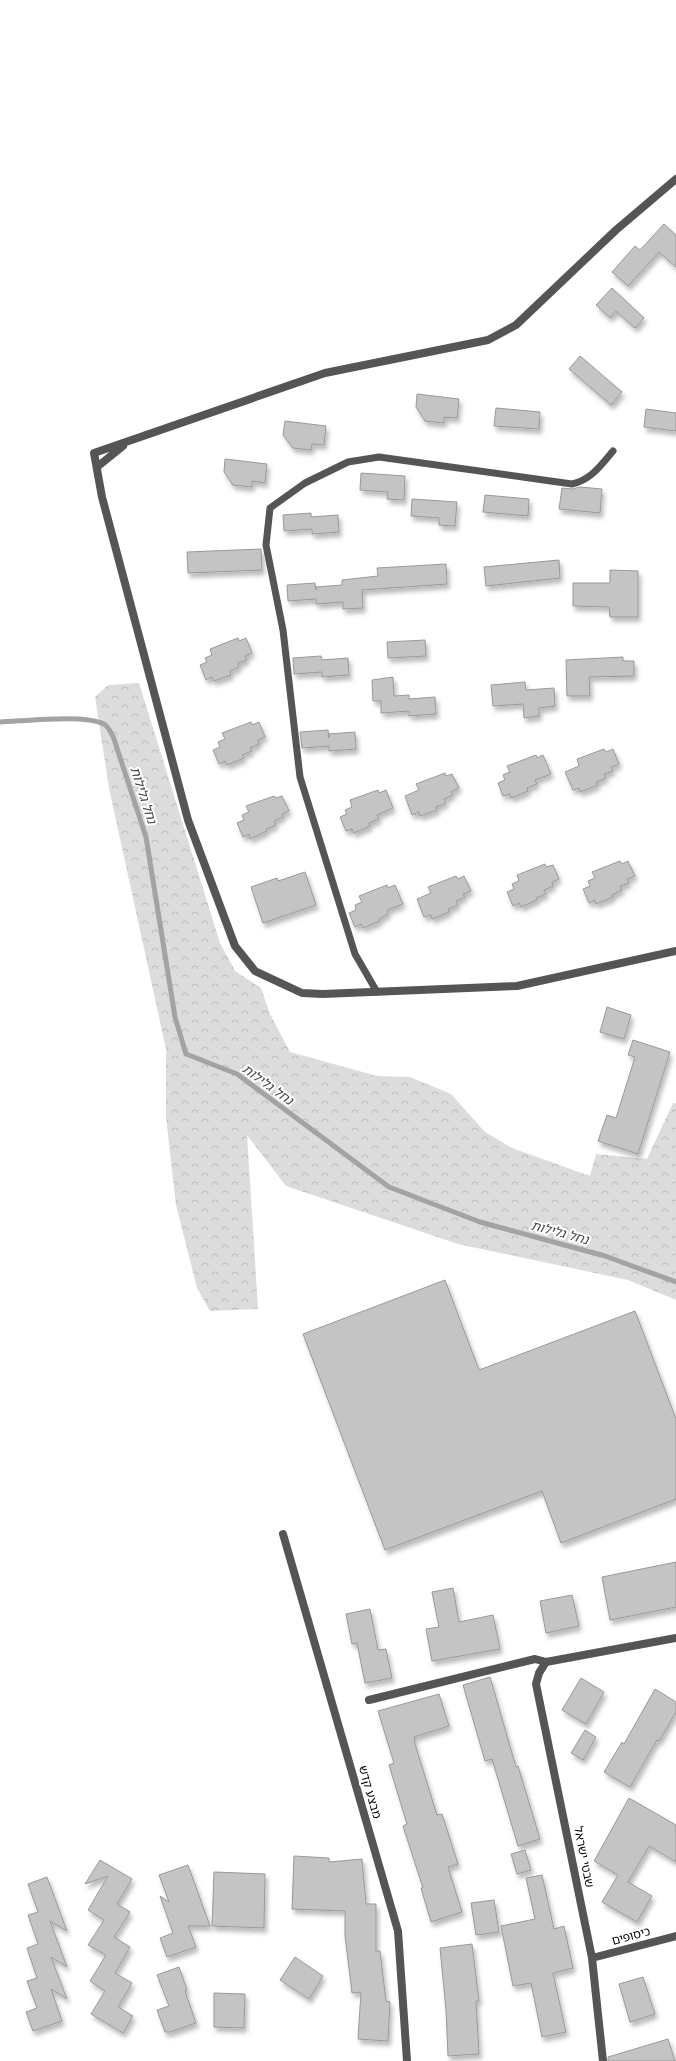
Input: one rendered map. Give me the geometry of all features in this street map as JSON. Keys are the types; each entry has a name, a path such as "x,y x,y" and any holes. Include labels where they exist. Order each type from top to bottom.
{"street":[{"path":"676,178 616,230 516,325 488,340 325,373 94,453 102,497 188,820 235,946 255,971 302,993 323,994 517,986 676,951"},
{"path":"97,467 128,441"},
{"name":"מבצע קדש","path":"283,1534 398,1931 406,2061"},
{"path":"370,1700 535,1659 546,1662 676,1638"},
{"name":"שבטי ישראל","path":"546,1662 538,1673 536,1684 592,1958 603,2061"},
{"name":"כיסופים","path":"592,1958 676,1936"}],"lane":[{"path":"377,992 355,954 300,777 283,630 266,545 270,508 305,484 348,462 379,457 572,484 582,482 591,477 613,451"}],"green space":[{"path":"139,683 220,943 235,971 261,988 270,1014 290,1052 377,1076 410,1077 451,1094 485,1132 512,1148 590,1176 596,1154 647,1159 673,1103 676,1103 676,1300 628,1280 458,1244 286,1186 247,1135 258,1309 210,1311 197,1288 176,1205 166,1117 166,1049 109,788 95,697 108,685"}],"building":[{"path":"664,224 676,235 676,267 659,252 628,286 612,272 635,246 640,250"},
{"path":"612,288 644,318 635,328 616,311 610,318 596,305"},
{"path":"580,356 622,392 611,405 569,369"},
{"path":"417,394 459,399 457,418 444,417 444,423 425,421 416,407"},
{"path":"496,408 540,412 539,429 494,426"},
{"path":"646,409 676,413 676,431 644,427"},
{"path":"285,421 326,426 324,445 312,444 311,450 293,448 283,435"},
{"path":"225,459 267,464 265,483 252,481 252,487 233,485 224,472"},
{"path":"361,473 405,476 404,500 387,499 388,492 360,490"},
{"path":"580,487 602,489 600,513 559,509 562,488 572,489"},
{"path":"485,495 529,499 528,516 483,512"},
{"path":"412,499 457,502 455,526 439,525 439,518 411,516"},
{"path":"311,513 311,517 338,515 339,532 312,534 312,529 284,531 283,515"},
{"path":"261,549 262,570 188,573 187,552"},
{"path":"559,560 560,578 486,586 484,567"},
{"path":"446,564 447,584 362,590 363,608 343,609 343,602 316,604 316,599 288,601 287,585 315,583 316,590 316,587 342,585 342,580 378,576 377,568"},
{"path":"610,570 638,571 638,617 610,617 609,607 573,606 573,583 610,583"},
{"path":"238,638 239,641 246,638 252,653 245,656 247,660 238,663 239,667 230,671 231,675 214,681 212,677 206,680 200,665 207,662 205,658 212,655 210,649"},
{"path":"425,640 426,656 388,658 387,642"},
{"path":"321,656 322,660 348,658 349,675 322,677 322,672 294,674 293,658"},
{"path":"623,657 623,661 634,661 634,676 589,677 590,696 567,696 566,660"},
{"path":"393,677 394,696 409,695 409,699 435,697 436,714 409,716 409,711 381,713 381,701 373,701 372,680"},
{"path":"525,682 526,690 554,688 555,706 539,708 539,716 524,718 523,704 493,706 491,685"},
{"path":"251,722 252,725 259,722 265,737 258,740 259,744 250,748 252,751 242,755 244,758 227,765 225,761 219,764 213,750 220,747 218,742 225,739 222,733"},
{"path":"328,730 329,738 329,734 355,732 356,749 329,751 329,746 302,748 300,732"},
{"path":"604,749 606,752 613,749 619,764 611,767 613,771 604,774 606,778 596,782 598,785 580,792 579,788 573,790 565,772 579,766 577,759"},
{"path":"536,755 537,758 543,755 551,774 535,780 537,784 527,788 528,791 511,798 510,794 503,796 498,783 505,780 503,775 510,772 507,766"},
{"path":"445,773 446,776 452,774 459,788 451,792 453,795 444,799 446,803 436,807 437,810 420,816 419,812 412,815 405,796 419,790 416,784"},
{"path":"378,790 379,793 386,790 393,808 377,815 379,819 369,823 370,826 354,833 352,829 346,831 340,817 347,814 345,810 352,807 350,800"},
{"path":"274,796 276,798 282,796 289,811 282,814 283,817 274,821 276,825 266,829 267,831 250,839 249,834 243,837 237,823 244,820 242,815 249,812 246,806"},
{"path":"620,861 622,864 628,861 635,876 627,879 629,883 620,886 622,890 612,895 613,897 596,904 595,900 589,903 583,889 590,886 588,881 595,878 592,872"},
{"path":"545,864 546,867 553,865 559,879 552,882 553,886 544,890 546,894 536,898 537,900 521,907 519,903 513,906 507,892 514,889 512,884 519,881 517,875"},
{"path":"305,872 316,905 263,923 251,887 277,878 278,881"},
{"path":"456,876 458,879 464,876 471,891 463,894 465,897 456,901 458,905 448,909 449,912 432,919 431,915 424,917 417,899 431,893 428,887"},
{"path":"387,885 388,888 395,885 403,904 387,910 388,914 379,919 380,921 363,928 361,924 355,927 349,913 356,910 355,905 362,902 359,896"},
{"path":"607,1007 631,1015 624,1039 600,1032"},
{"path":"633,1040 670,1052 638,1154 598,1141 607,1115 616,1118 635,1057 628,1055"},
{"path":"445,1280 479,1370 635,1311 676,1419 676,1499 561,1543 542,1491 385,1550 303,1334"},
{"path":"676,1562 676,1607 610,1620 602,1577"},
{"path":"453,1588 459,1622 493,1615 500,1649 432,1661 426,1629 439,1627 432,1592"},
{"path":"572,1595 579,1626 546,1633 540,1601"},
{"path":"370,1609 378,1650 386,1649 392,1678 365,1683 357,1643 352,1644 346,1614"},
{"path":"490,1677 516,1767 518,1766 540,1839 518,1846 492,1759 485,1761 463,1685"},
{"path":"581,1678 604,1692 586,1724 562,1710"},
{"path":"655,1689 676,1702 676,1712 659,1741 657,1740 630,1787 604,1772 622,1742 624,1744"},
{"path":"439,1694 449,1726 414,1737 437,1815 442,1814 458,1864 448,1867 462,1912 431,1922 421,1888 423,1888 403,1826 407,1824 389,1765 394,1763 378,1711"},
{"path":"585,1730 596,1737 583,1760 571,1753"},
{"path":"629,1798 676,1825 676,1862 649,1846 628,1882 652,1896 637,1922 602,1902 618,1875 594,1861"},
{"path":"525,1850 531,1870 517,1874 511,1854"},
{"path":"294,1856 329,1858 329,1862 362,1859 366,1904 376,1904 376,1951 380,1951 386,2001 390,2002 388,2041 358,2039 361,1992 352,1993 345,1936 345,1911 292,1909"},
{"path":"100,1860 132,1879 117,1904 130,1912 114,1937 130,1947 115,1973 132,1983 118,2007 133,2016 123,2033 91,2014 105,1991 90,1981 106,1955 88,1945 104,1920 88,1910 108,1876 85,1884"},
{"path":"188,1865 210,1926 188,1926 196,1947 167,1957 160,1938 173,1933 160,1896 169,1902 159,1875"},
{"path":"214,1872 265,1874 264,1928 212,1926"},
{"path":"542,1875 554,1929 564,1926 573,1968 553,1973 566,2032 542,2037 531,1983 513,1986 501,1926 535,1919 526,1878"},
{"path":"47,1877 67,1931 50,1921 67,1967 51,1957 67,1999 51,1989 62,2021 33,2031 26,2012 37,2008 27,1981 37,1978 27,1948 38,1944 28,1915 38,1912 28,1884"},
{"path":"494,1900 499,1932 476,1935 471,1903"},
{"path":"472,1944 479,2001 476,2001 479,2054 448,2056 446,2010 440,1948"},
{"path":"295,1957 323,1976 309,1999 280,1980"},
{"path":"179,1967 187,1990 185,1991 196,2023 170,2032 165,2032 157,2010 169,2006 157,1975"},
{"path":"643,1977 655,2014 630,2022 619,1984"},
{"path":"214,1993 245,1994 244,2028 214,2027"},
{"path":"668,2039 675,2061 608,2061 608,2057"}],"waterway":[{"name":"נחל גלילות","path":"0,722 83,719 104,724 113,736 146,837 175,1017 186,1054 237,1074 389,1187 480,1222 605,1256 676,1282"}]}
